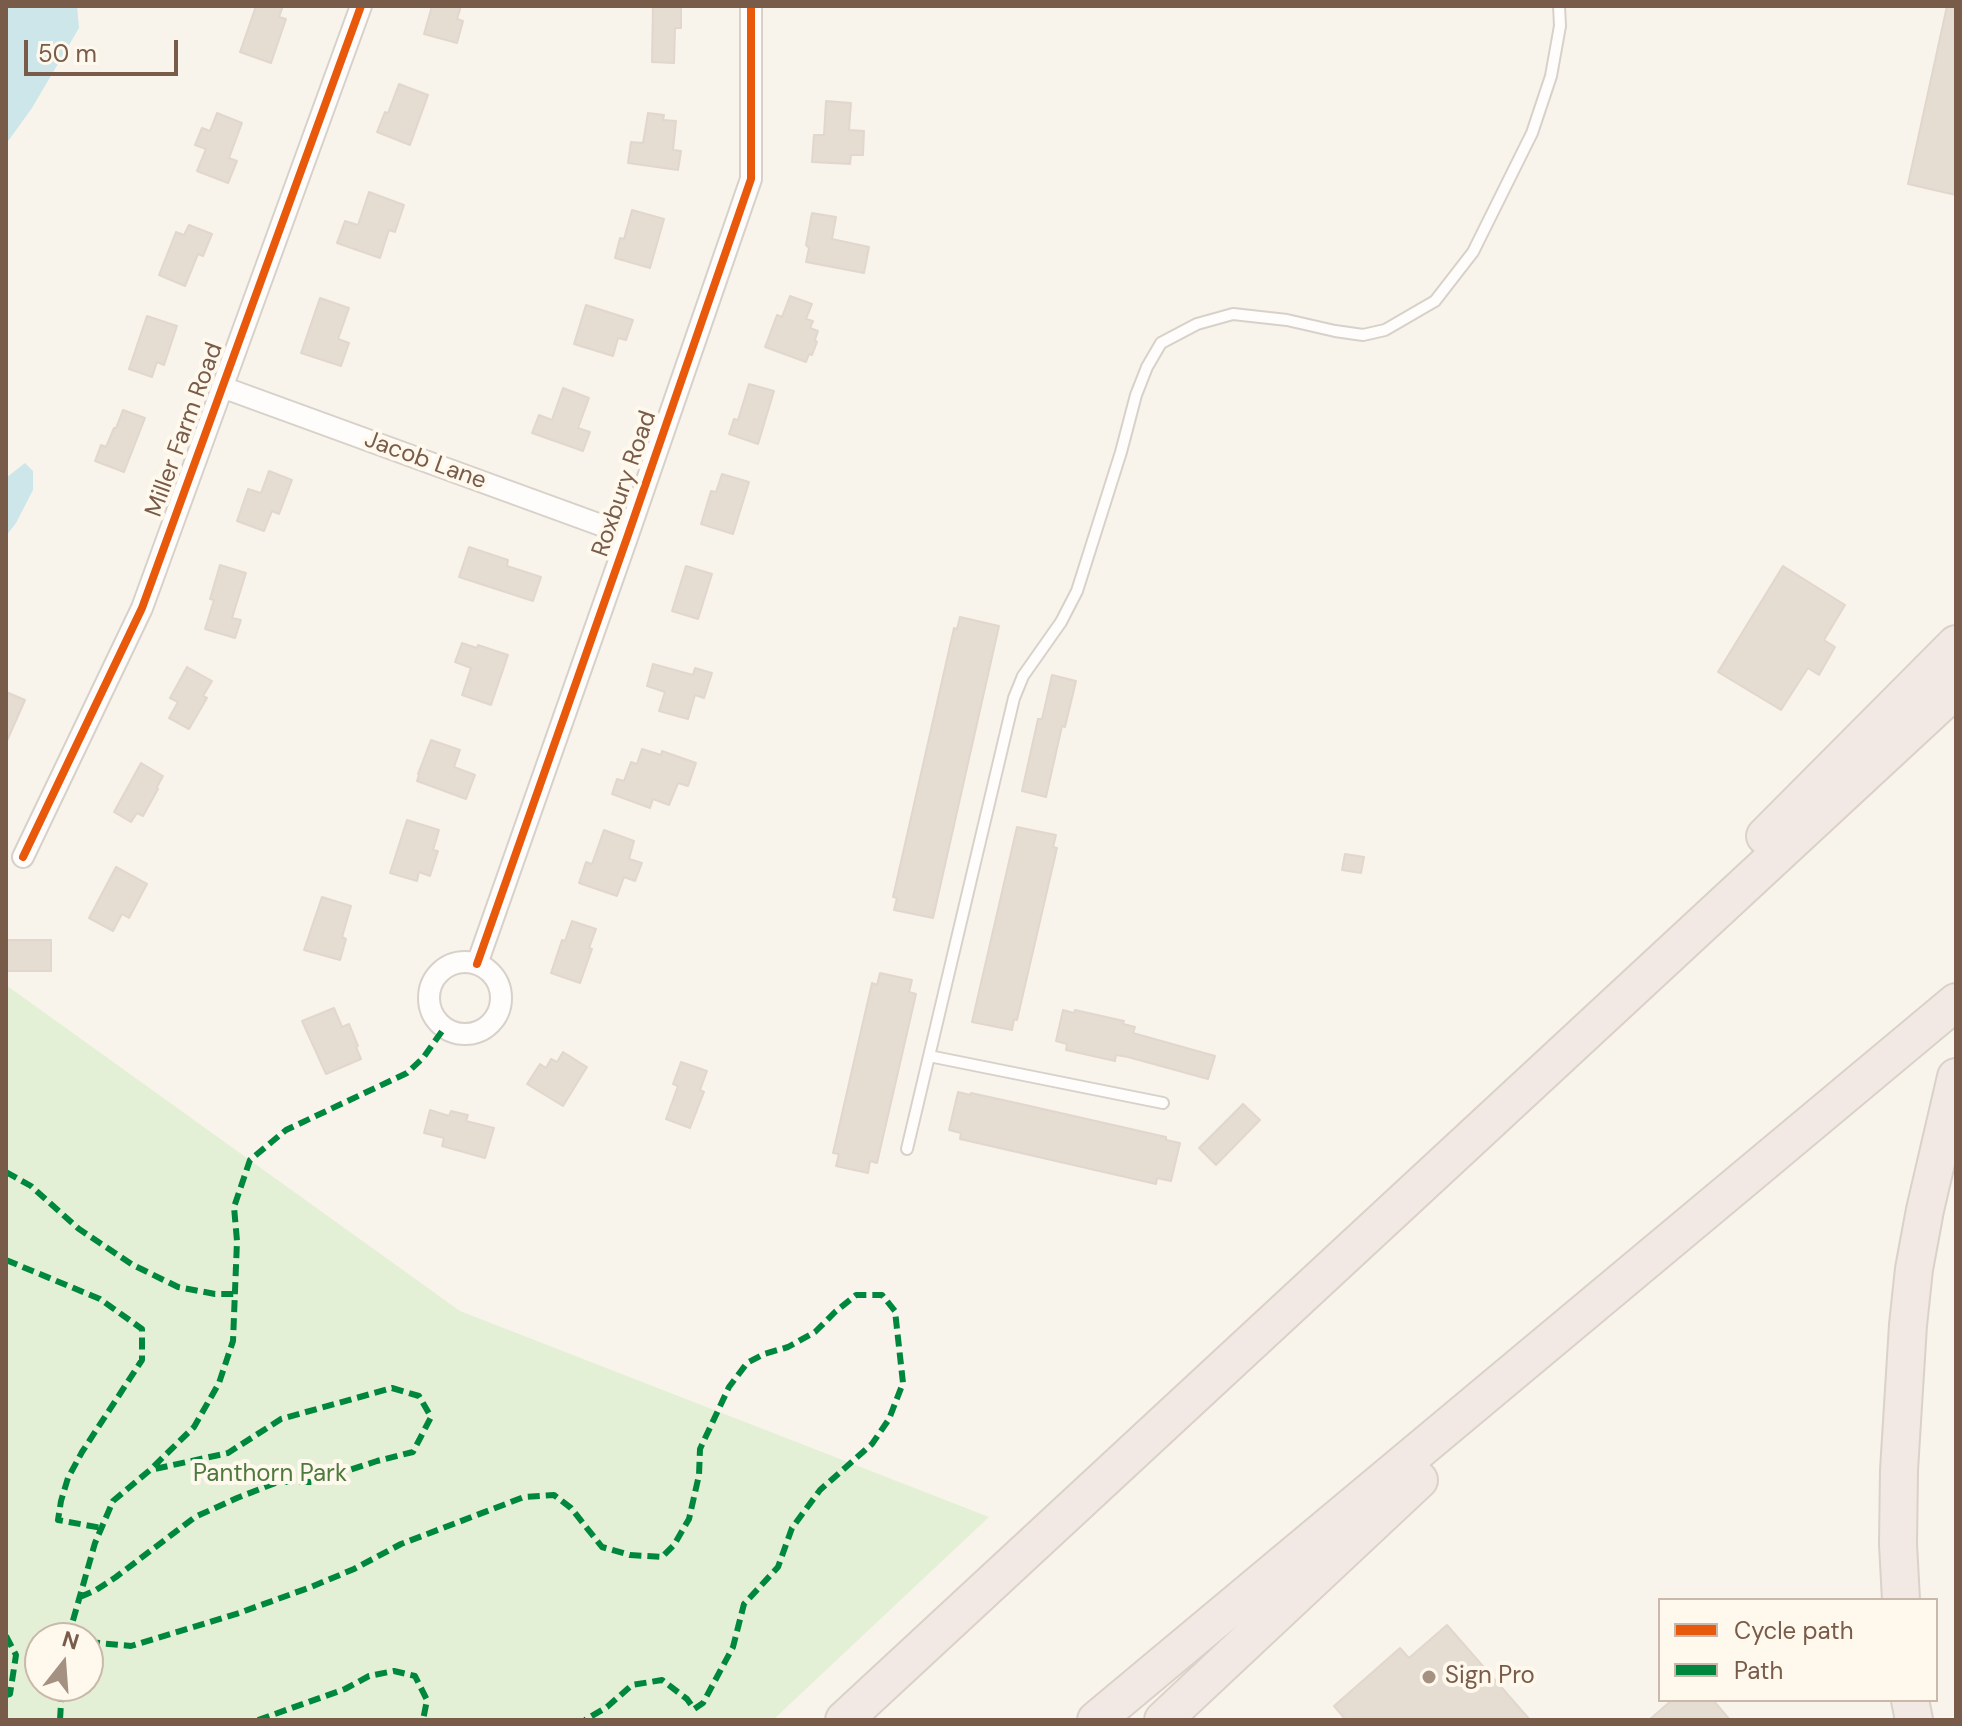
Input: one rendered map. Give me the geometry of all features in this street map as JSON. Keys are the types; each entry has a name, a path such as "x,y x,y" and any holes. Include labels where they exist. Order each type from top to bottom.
{"highway":[{"path":"1571,1047 1738,864 1956,644"},
{"path":"844,1720 1956,689"},
{"path":"1096,1720 1956,1002"},
{"path":"1901,1598 1899,1470 1908,1325 1914,1269 1956,1077"},
{"path":"1163,1720 1742,1180"}],"street":[{"name":"Miller Farm Road","path":"23,857 142,608 361,6"},
{"name":"Roxbury Road","path":"477,964 751,179 751,6"},
{"name":"Jacob Lane","path":"222,387 628,535"}],"lane":[{"path":"907,1149 1014,698 1023,676 1061,622 1077,591 1147,367 1161,343 1197,324 1233,314 1287,320 1363,335 1385,330 1435,301 1473,252 1532,133 1551,76 1560,26 1559,6"},
{"path":"929,1056 1163,1103"}],"green space":[{"name":"Panthorn Park","path":"6,985 460,1311 989,1517 773,1720 6,1720"}],"water":[{"path":"6,6 77,6 79,28 32,108 6,144"},
{"path":"25,463 33,471 33,490 6,536 6,478"}],"building":[{"path":"256,6 283,6 279,17 286,19 271,63 240,52"},
{"path":"432,6 461,6 457,19 463,21 457,43 424,34"},
{"path":"653,6 681,6 681,28 675,28 674,63 652,62"},
{"path":"1947,6 1956,6 1956,195 1908,184"},
{"path":"399,84 428,95 410,145 377,132"},
{"path":"826,101 851,103 849,130 864,131 863,155 851,155 850,164 812,162 814,135 824,135"},
{"path":"217,113 242,123 229,158 237,161 228,183 197,171 206,149 195,145 202,128 210,131"},
{"path":"648,113 664,115 663,120 676,121 673,150 681,151 678,170 628,163 631,142 643,143"},
{"path":"369,192 404,205 395,232 389,230 380,258 337,243 345,221 358,225"},
{"path":"632,210 664,219 650,268 615,258"},
{"path":"812,213 836,217 832,239 869,247 864,273 806,262"},
{"path":"189,225 212,234 203,256 198,254 185,286 159,275 176,232 184,235"},
{"path":"790,296 812,304 806,319 813,321 810,328 818,331 817,342 806,362 765,347 777,315 782,317"},
{"path":"320,298 349,308 338,339 349,343 341,366 301,353"},
{"path":"586,305 633,320 626,340 618,338 613,356 574,344"},
{"path":"147,316 177,326 164,365 157,362 152,377 129,369"},
{"path":"749,384 774,391 758,444 729,434 734,419 738,420"},
{"path":"563,388 589,398 578,428 590,432 583,451 532,433 539,415 552,420"},
{"path":"123,410 145,418 124,472 95,461 101,445 106,447"},
{"path":"269,471 292,480 279,514 272,511 264,531 237,521 248,489 261,493"},
{"path":"722,474 749,482 733,534 701,524 711,491 716,492"},
{"path":"469,547 508,560 507,566 541,577 533,601 459,577"},
{"path":"220,565 246,573 232,618 241,620 235,638 205,629"},
{"path":"686,566 712,574 698,619 672,611"},
{"path":"1783,566 1845,605 1824,640 1835,647 1819,675 1808,668 1781,710 1718,672"},
{"path":"960,617 999,626 933,918 894,910 897,898 893,897 954,628 957,629"},
{"path":"462,643 508,655 491,705 462,695 471,668 455,662"},
{"path":"653,664 693,675 695,668 712,673 704,698 695,695 688,719 659,711 665,692 647,686"},
{"path":"187,667 212,681 203,696 207,698 189,729 169,718 178,702 170,698"},
{"path":"1052,675 1076,681 1046,797 1022,791 1038,719 1042,719"},
{"path":"6,692 25,700 6,743"},
{"path":"431,740 460,750 454,767 475,775 466,799 417,781"},
{"path":"642,749 661,755 662,751 696,763 688,786 678,783 669,805 653,799 650,808 612,794 617,779 624,781 631,762 637,764"},
{"path":"141,763 163,776 143,816 137,813 131,822 114,812"},
{"path":"407,820 439,830 433,850 438,851 430,876 419,872 417,881 390,873"},
{"path":"1017,827 1056,835 1053,847 1057,848 1017,1020 1014,1019 1012,1030 972,1022"},
{"path":"604,830 634,841 629,859 642,863 635,881 624,877 617,896 579,883 586,862 592,864"},
{"path":"1345,854 1364,857 1361,873 1342,870"},
{"path":"116,867 147,884 129,918 122,914 113,931 89,918"},
{"path":"322,897 351,906 342,937 346,939 340,960 304,950"},
{"path":"572,921 596,929 580,983 551,973"},
{"path":"6,940 51,940 51,971 6,971"},
{"path":"880,973 912,980 909,992 916,994 877,1163 870,1161 868,1173 836,1166 839,1154 833,1153 872,983 877,985"},
{"path":"334,1008 342,1027 349,1024 361,1059 326,1074 302,1021"},
{"path":"1063,1010 1124,1021 1123,1024 1135,1027 1133,1033 1215,1056 1208,1079 1128,1057 1116,1055 1115,1061 1066,1050 1067,1044 1056,1041"},
{"path":"563,1052 587,1067 563,1106 527,1084 540,1064 546,1068 551,1059 557,1062"},
{"path":"681,1062 707,1071 700,1090 704,1092 690,1128 666,1119 678,1086 673,1084"},
{"path":"958,1092 1166,1137 1166,1140 1180,1143 1171,1181 1157,1178 1156,1184 960,1139 961,1133 949,1130"},
{"path":"1243,1104 1260,1120 1216,1165 1199,1148"},
{"path":"430,1110 449,1116 451,1111 468,1115 466,1121 494,1128 485,1158 442,1146 444,1138 424,1133"},
{"name":"Sign Pro","path":"1447,1625 1530,1720 1346,1720 1334,1706 1400,1648 1409,1658"},
{"path":"1670,1702 1715,1702 1730,1720 1649,1720"}],"marked path":[{"path":"73,1622 95,1543 113,1501 194,1427 219,1383 233,1341 237,1241 234,1207 250,1160 286,1130 407,1073 423,1058 445,1027"},
{"path":"6,1172 31,1186 79,1229 133,1265 178,1287 215,1294 235,1294"},
{"path":"6,1260 100,1299 142,1329 142,1360 82,1452 68,1478 61,1501 58,1520 102,1528"},
{"path":"104,1643 131,1646 239,1613 311,1587 401,1544 524,1497 554,1495 571,1508 602,1547 630,1555 662,1557 674,1545 689,1519 699,1475 700,1449 729,1387 747,1363 788,1347 815,1332 856,1295 882,1295 895,1311 903,1383 889,1419 872,1444 820,1490 792,1528 778,1567 744,1604 733,1647 703,1703 694,1709 687,1699 662,1680 632,1685 607,1707 585,1720"},
{"path":"80,1597 116,1577 195,1517 237,1498 278,1482 313,1482 413,1452 431,1417 419,1396 392,1388 281,1419 228,1453 150,1470"},
{"path":"6,1636 16,1655 10,1694 6,1695"},
{"path":"258,1720 345,1689 369,1676 394,1671 415,1676 427,1700 423,1720"},
{"path":"60,1720 61,1702"}],"cycle path":[{"path":"23,857 142,608 361,6"},
{"path":"477,964 751,179 751,6"}],"place":[{"name":"Sign Pro","path":"1429,1677"}]}
